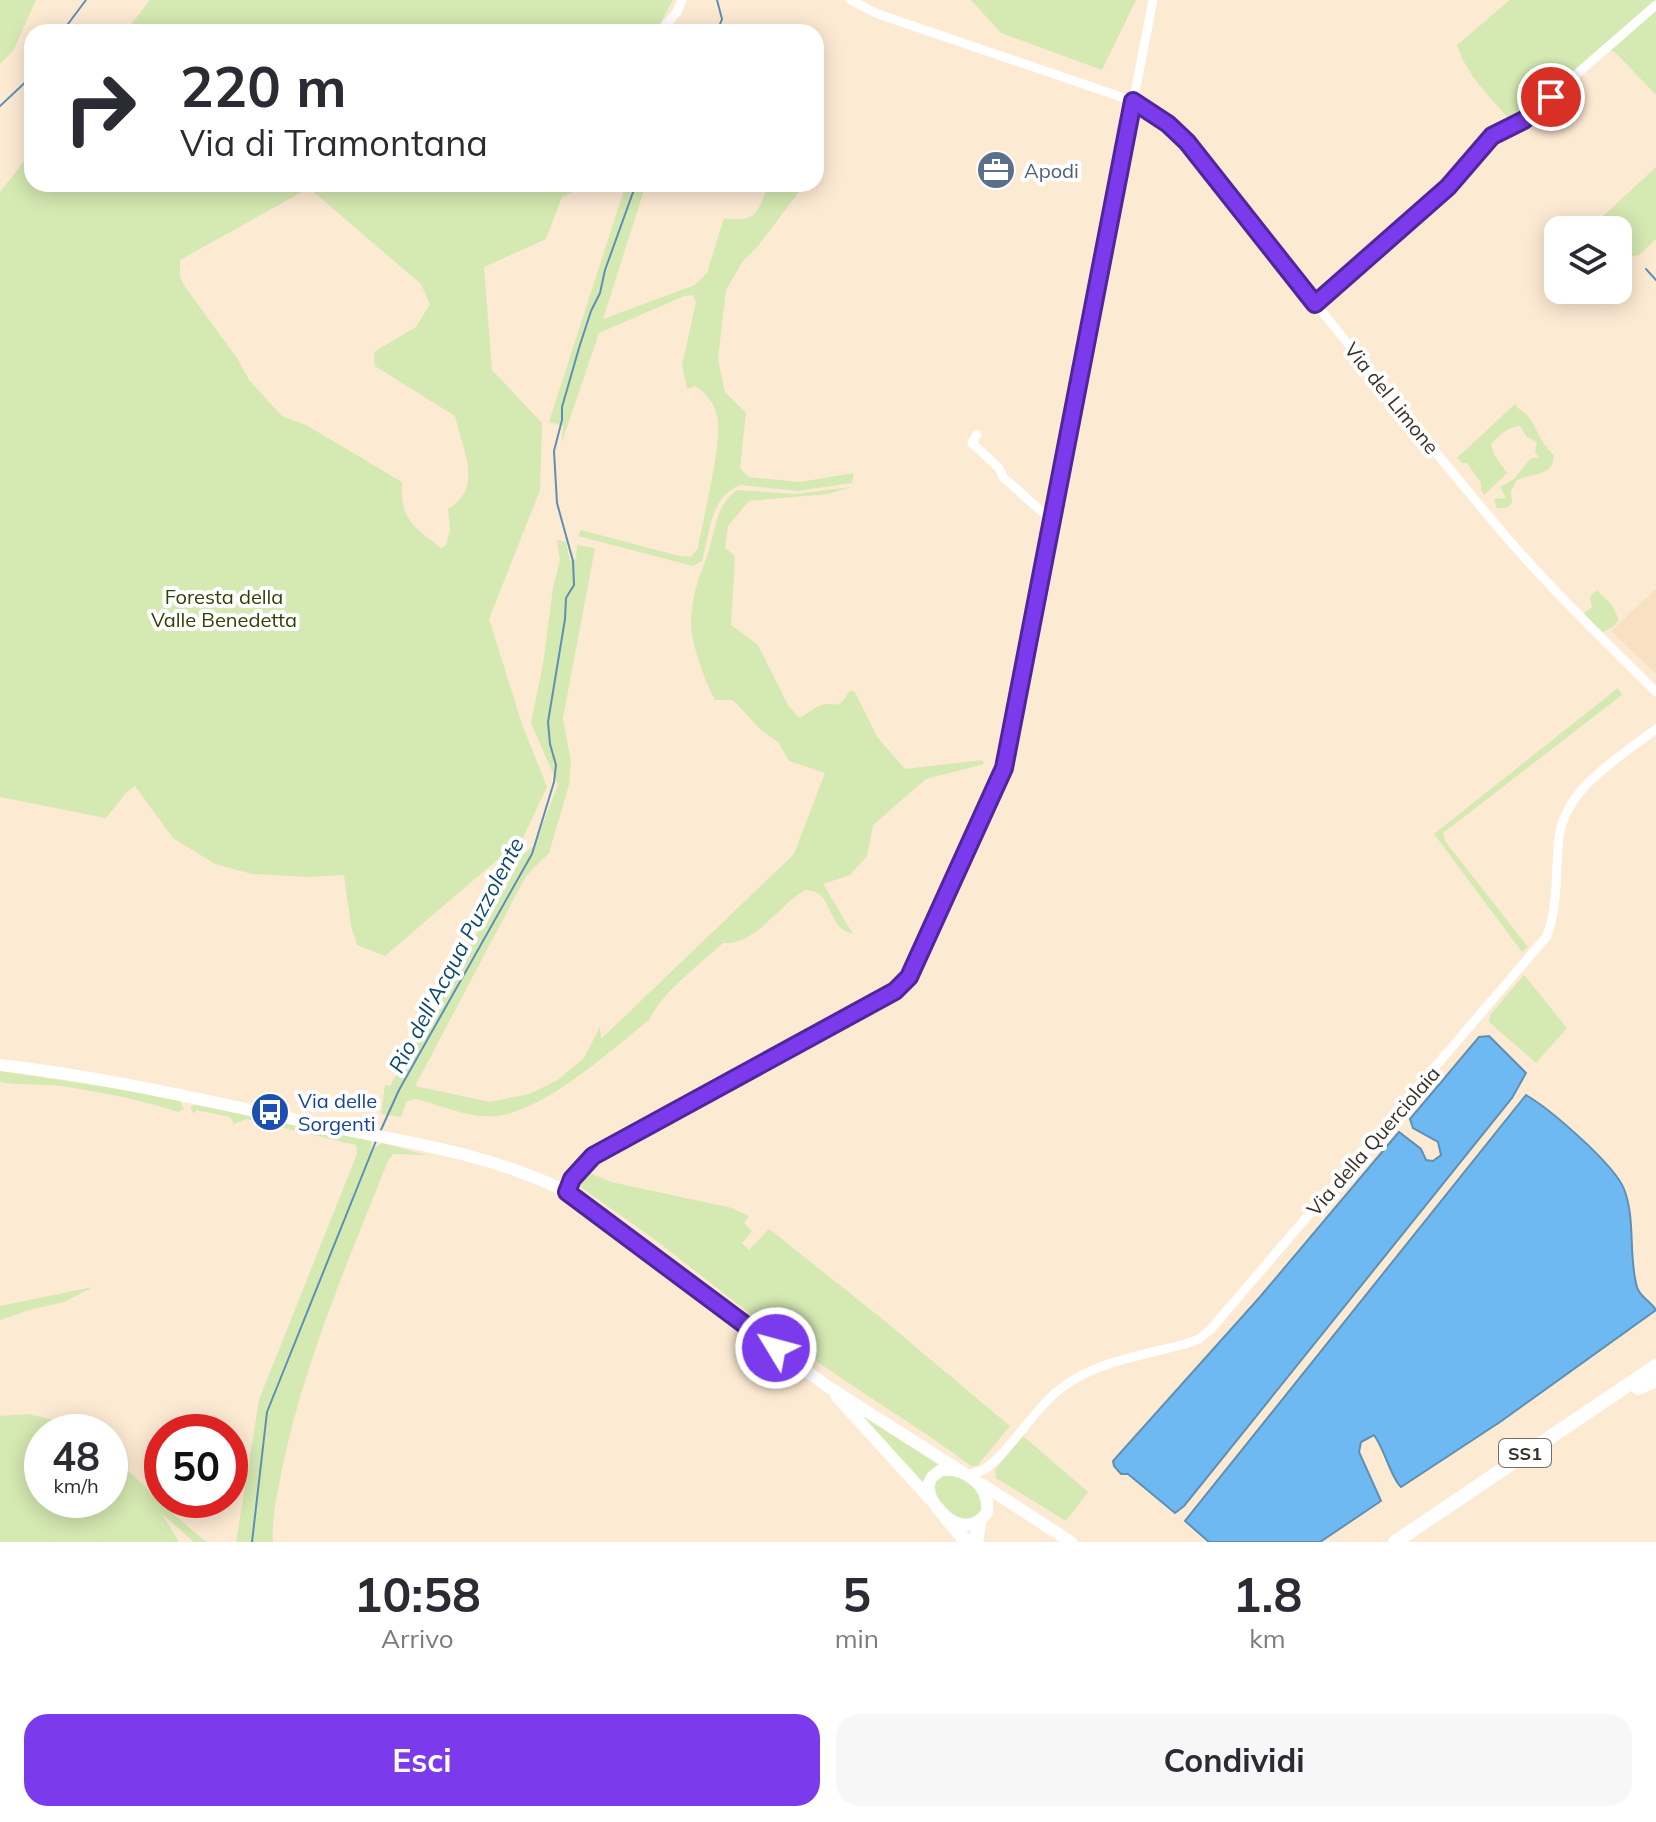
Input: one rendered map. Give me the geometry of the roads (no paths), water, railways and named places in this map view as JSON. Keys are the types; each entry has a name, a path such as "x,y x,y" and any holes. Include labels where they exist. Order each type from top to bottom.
{"highway":[{"name":"SS1","path":"1395,1542 1656,1366"},
{"name":"SS1","path":"1410,1542 1656,1378"},
{"path":"947,1519 967,1542"},
{"path":"976,1542 981,1520"}],"main road":[{"path":"0,1065 188,1097 494,1161 567,1192 827,1386 1071,1542"},
{"path":"827,1386 947,1519 961,1527 996,1511 1008,1508 1021,1511"},
{"path":"933,1503 928,1490 932,1477 941,1470 967,1475 988,1499 987,1512 981,1520"}],"street":[{"path":"667,24 682,0"},
{"name":"Via del Limone","path":"850,0 878,14 1133,101 1168,124 1187,142 1315,304 1510,541 1656,692"},
{"path":"567,1192 572,1179 593,1156 895,991 909,977 1000,782 1153,0"},
{"path":"1315,304 1448,187 1492,136 1524,120 1656,5"},
{"path":"977,434 972,443 999,468 1003,477 1051,520"},
{"name":"Via della Querciolaia","path":"989,1466 1026,1423 1070,1380 1095,1368 1199,1339 1230,1308 1547,936 1557,893 1559,839 1570,804 1584,787 1656,729"},
{"path":"967,1475 989,1466"},
{"path":"989,1466 986,1479 991,1491"}],"water":[{"path":"1489,1036 1526,1073 1512,1098 1184,1506 1175,1513 1128,1474 1121,1474 1113,1461 1259,1298 1399,1132 1421,1149 1426,1160 1433,1161 1441,1155 1438,1142 1413,1128 1410,1119 1479,1037"},
{"path":"1526,1095 1580,1138 1618,1178 1628,1201 1637,1287 1656,1310 1500,1422 1401,1487 1374,1435 1361,1442 1359,1452 1381,1501 1320,1542 1209,1542 1185,1521"}],"waterway":[{"path":"68,24 86,0"},
{"name":"Rio dell'Acqua Puzzolente","path":"717,0 722,19 720,24"},
{"path":"0,106 24,84"},
{"name":"Rio dell'Acqua Puzzolente","path":"380,1132 399,1090 532,854 554,782 556,765 548,722 566,598 574,585 573,561 557,503 554,451 562,407 579,348 633,192"},
{"path":"1646,269 1656,280"},
{"name":"Rio dell'Acqua Puzzolente","path":"252,1542 267,1412 376,1141"}],"place":[{"name":"Apodi","path":"996,170"},
{"name":"Via delle Sorgenti","path":"270,1112"}],"park label":[{"name":"Foresta della Valle Benedetta","path":"224,608"}]}
